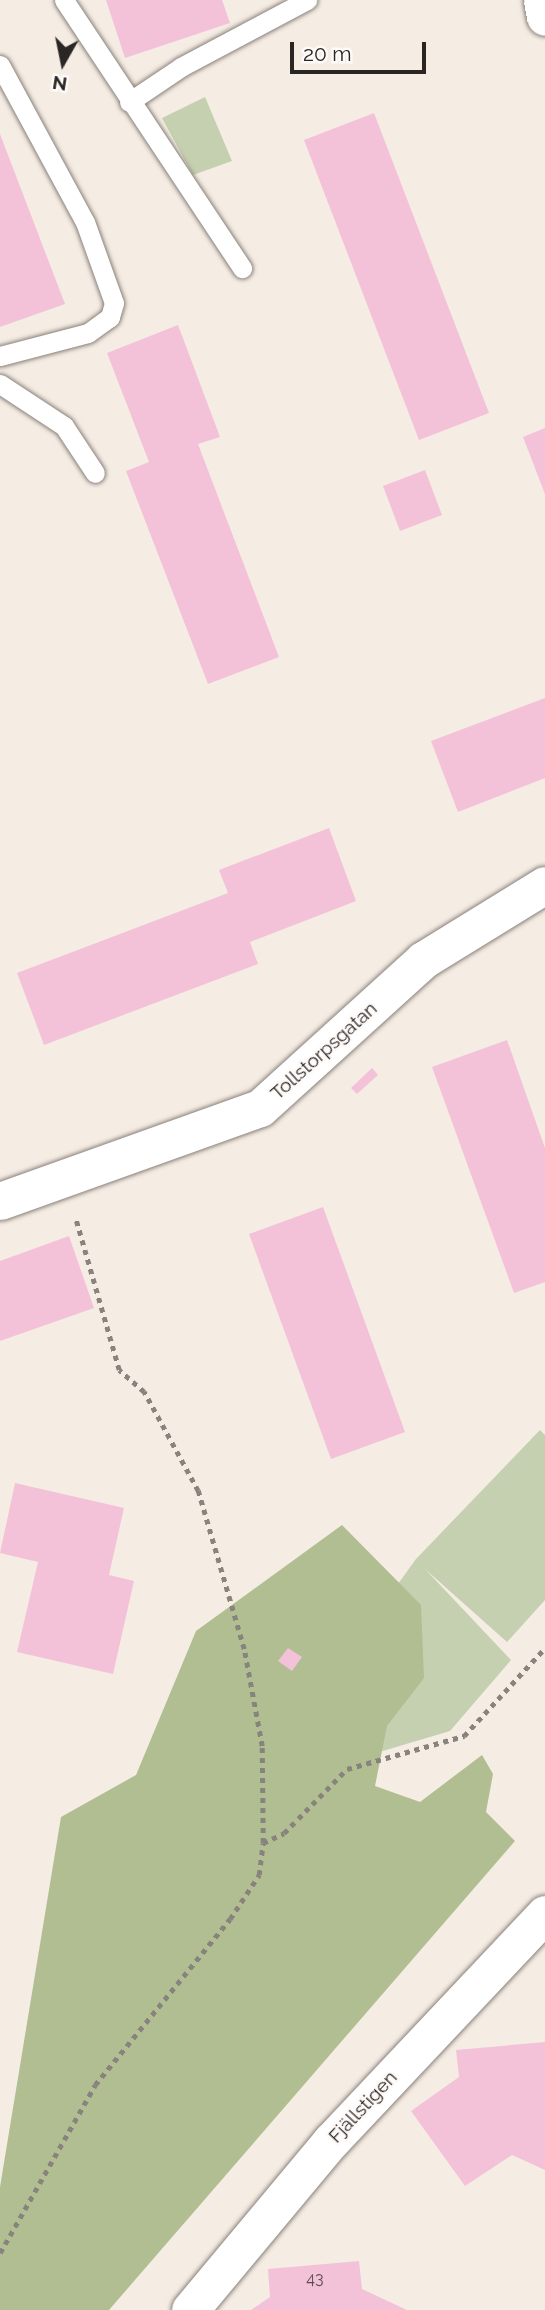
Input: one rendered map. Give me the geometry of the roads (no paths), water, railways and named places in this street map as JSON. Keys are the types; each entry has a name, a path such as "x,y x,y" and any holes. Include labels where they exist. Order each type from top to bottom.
{"street":[{"path":"542,0 545,17"},
{"name":"Tollstorpsgatan","path":"0,1201 260,1108 423,960 545,885"},
{"name":"Fjällstigen","path":"190,2310 331,2140 545,1914"}],"lane":[{"path":"64,0 129,102 242,268"},
{"path":"129,102 181,67 307,0"},
{"path":"0,65 85,222 114,303 110,317 88,333 0,356"},
{"path":"0,384 64,426 95,473"}]}
